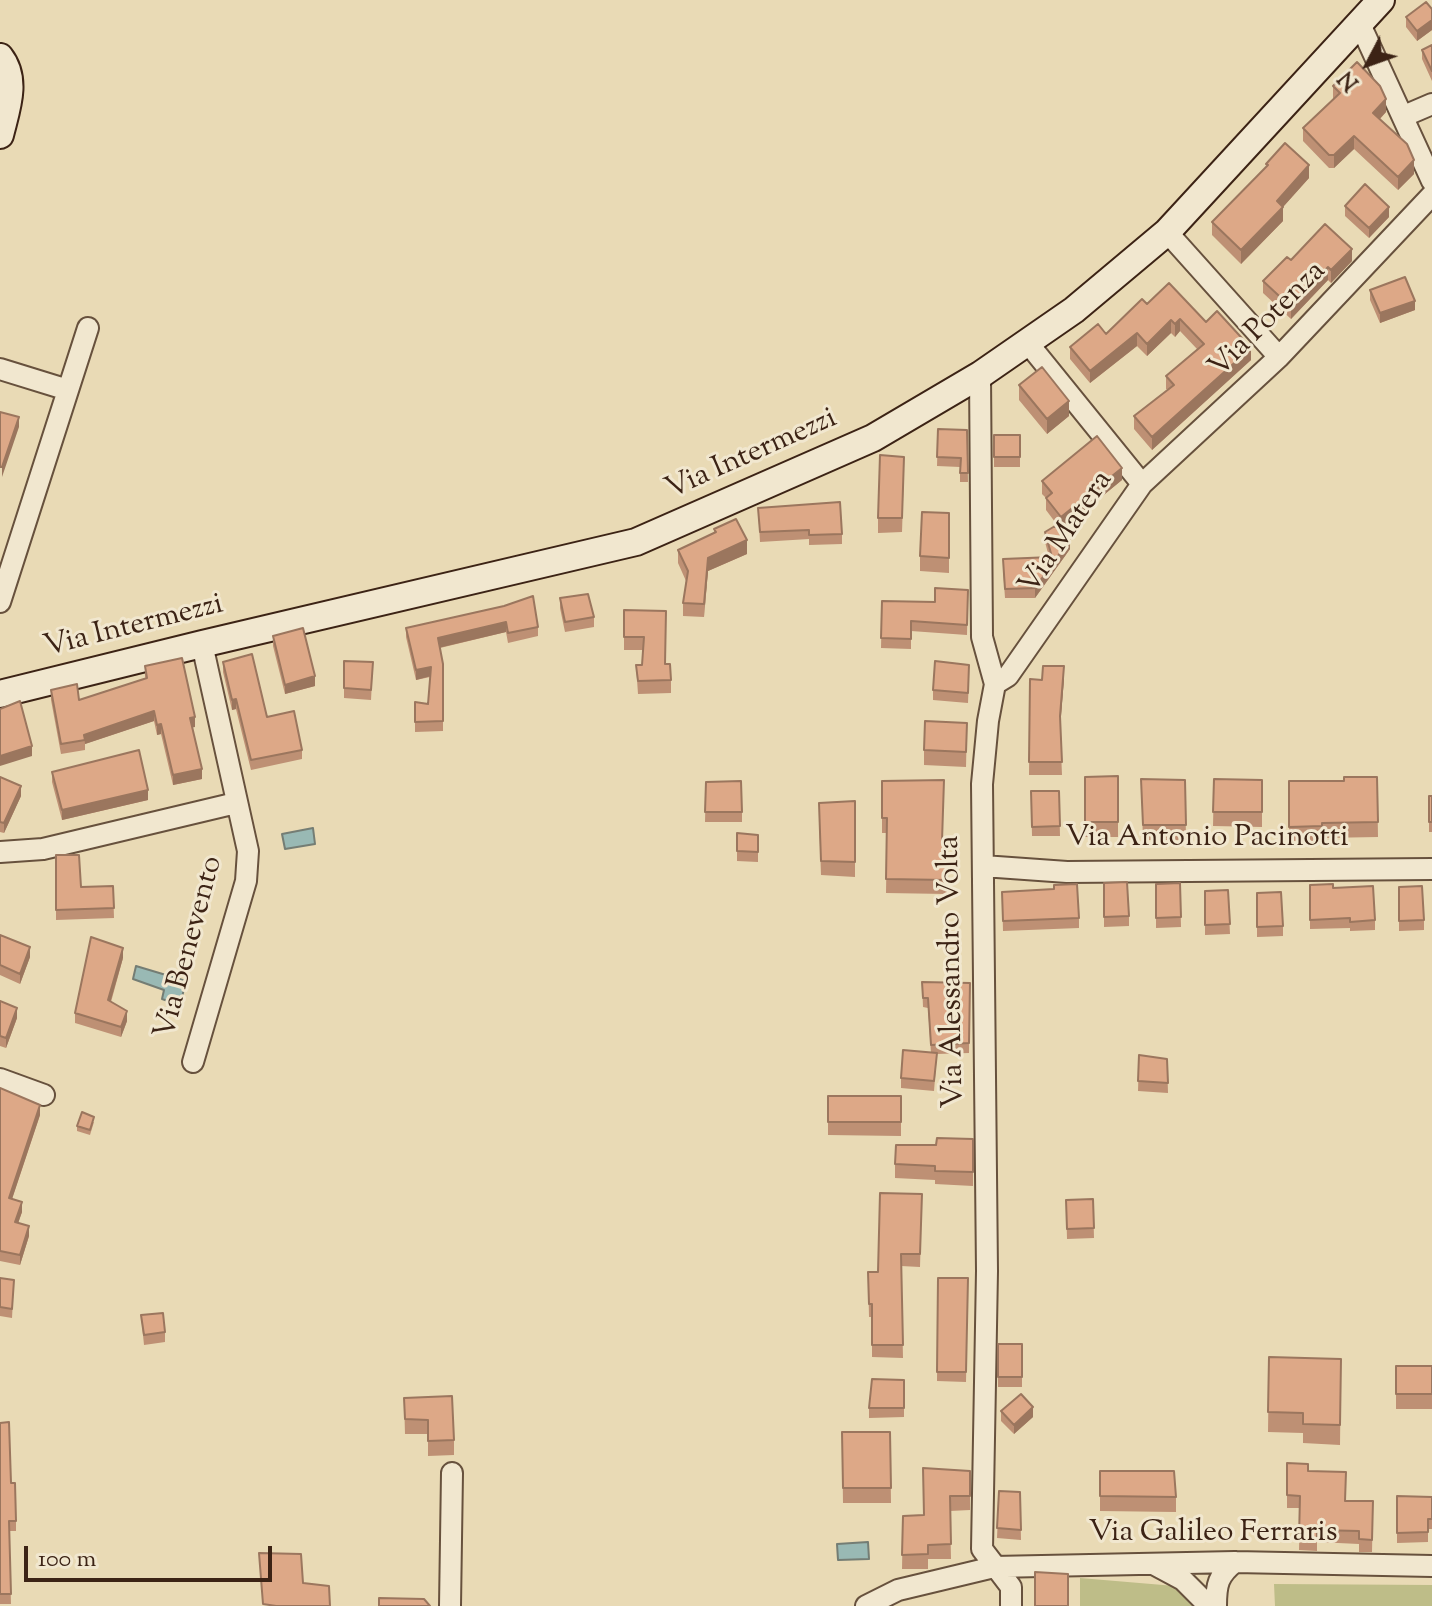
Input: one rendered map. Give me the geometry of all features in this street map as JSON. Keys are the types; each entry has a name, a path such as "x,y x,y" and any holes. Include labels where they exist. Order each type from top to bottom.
{"street":[{"name":"Via Intermezzi","path":"0,694 636,542 873,438 980,375 1074,310 1167,232 1381,0"},
{"path":"1359,22 1432,181"},
{"path":"0,57 10,80 9,100 0,135"},
{"path":"1404,116 1432,104"},
{"name":"Via Potenza","path":"1142,484 1279,357 1432,195"},
{"path":"1167,232 1279,357"},
{"path":"0,602 88,328"},
{"name":"Via Matera","path":"995,684 1008,676 1142,484 1027,342"},
{"path":"0,369 68,390"},
{"name":"Via Alessandro Volta","path":"980,375 982,637 995,684 982,784 987,1271 982,1549 1011,1587 1011,1606"},
{"name":"Via Benevento","path":"193,1062 246,881 248,851 202,644"},
{"name":"Via Benevento","path":"0,852 43,849 236,803"},
{"name":"Via Antonio Pacinotti","path":"983,866 1067,872 1432,869"},
{"path":"0,1079 44,1095"},
{"path":"450,1606 452,1473"},
{"path":"1216,1606 1217,1582 1223,1571 1235,1562"},
{"name":"Via Galileo Ferraris","path":"994,1567 1235,1562 1432,1566"},
{"path":"1204,1563 1217,1582"},
{"path":"1195,1590 1204,1563"},
{"path":"1152,1564 1172,1573 1195,1590 1209,1606"},
{"path":"866,1606 898,1590 994,1567"}],"shaded area":[{"path":"1080,1578 1175,1586 1193,1606 1080,1606"},
{"path":"1274,1584 1432,1585 1432,1606 1275,1606"}],"water":[{"path":"313,828 315,844 285,849 282,834"},
{"path":"136,966 186,981 180,1005 162,999 164,990 133,979"},
{"path":"868,1542 869,1559 838,1560 837,1544"}],"building":[{"path":"1426,2 1432,9 1432,20 1417,31 1406,17"},
{"path":"1432,45 1432,71 1422,50"},
{"path":"1357,62 1380,86 1386,99 1373,113 1407,144 1414,160 1398,177 1354,136 1334,155 1329,155 1303,128 1340,93 1333,86"},
{"path":"1285,143 1309,165 1277,201 1283,207 1241,250 1212,222 1268,165"},
{"path":"1365,184 1389,207 1369,228 1345,206"},
{"path":"1325,224 1352,249 1331,270 1328,267 1291,307 1263,281 1287,257 1291,260"},
{"path":"1405,277 1415,301 1380,313 1370,290"},
{"path":"1169,283 1206,322 1217,311 1251,348 1152,437 1134,416 1174,385 1166,376 1204,344 1180,319 1175,324 1171,320 1147,344 1137,333 1090,371 1070,347 1098,324 1106,334 1142,299 1147,304"},
{"path":"1042,367 1069,401 1047,419 1019,385"},
{"path":"0,412 19,417 2,467 0,467"},
{"path":"938,429 967,430 968,473 960,473 961,458 937,457"},
{"path":"994,435 1020,435 1020,457 994,457"},
{"path":"1097,436 1122,468 1061,517 1046,498 1052,493 1042,481"},
{"path":"880,455 904,457 902,518 878,518"},
{"path":"840,502 842,534 809,535 809,530 760,532 758,508"},
{"path":"922,512 949,513 949,558 920,556"},
{"path":"736,519 747,540 708,558 704,604 683,603 688,571 678,550"},
{"path":"1055,526 1070,539 1035,588 1005,589 1003,559 1052,557 1045,532"},
{"path":"935,588 968,590 967,625 911,621 911,639 881,638 882,601 935,602"},
{"path":"588,594 594,617 565,622 560,598"},
{"path":"533,596 538,627 508,633 506,622 438,638 443,664 443,721 415,722 415,702 428,704 431,667 416,670 406,628 504,606"},
{"path":"624,610 666,611 665,664 670,664 671,680 638,681 636,665 642,665 644,637 624,637"},
{"path":"303,628 315,676 285,685 273,636"},
{"path":"252,654 267,717 294,711 302,750 251,760 223,662"},
{"path":"182,658 195,717 190,718 202,769 173,775 161,724 157,725 154,711 84,735 85,740 61,744 51,690 77,684 79,700 147,678 145,666"},
{"path":"344,661 373,662 371,690 344,688"},
{"path":"935,661 969,665 968,693 933,690"},
{"path":"1043,666 1064,666 1060,716 1062,762 1029,762 1030,679 1042,680"},
{"path":"20,701 32,746 0,756 0,709"},
{"path":"925,721 967,723 966,752 924,750"},
{"path":"139,750 148,790 62,810 52,772"},
{"path":"1118,776 1118,822 1085,822 1085,777"},
{"path":"0,777 21,786 4,823 0,822"},
{"path":"1344,777 1377,777 1378,822 1289,827 1289,781 1344,781"},
{"path":"1141,779 1185,780 1186,825 1143,825"},
{"path":"1214,779 1262,780 1262,812 1213,812"},
{"path":"944,780 942,841 948,841 947,880 886,879 887,818 882,818 882,781"},
{"path":"741,781 742,812 705,812 706,782"},
{"path":"1031,791 1059,791 1060,826 1032,827"},
{"path":"1429,796 1432,796 1432,822 1429,822"},
{"path":"855,801 855,862 821,861 819,803"},
{"path":"737,833 758,835 758,852 737,851"},
{"path":"56,855 79,855 81,887 113,886 114,908 56,910"},
{"path":"1127,882 1129,916 1104,917 1104,883"},
{"path":"1180,883 1181,917 1156,918 1156,884"},
{"path":"1077,884 1079,918 1003,921 1002,892 1054,889 1054,885"},
{"path":"1333,884 1333,888 1373,886 1375,920 1310,920 1310,885"},
{"path":"1422,886 1424,920 1399,921 1399,887"},
{"path":"1228,890 1230,924 1205,925 1205,891"},
{"path":"1281,892 1283,926 1257,927 1257,893"},
{"path":"0,935 30,947 20,974 0,965"},
{"path":"91,937 123,948 108,1000 127,1011 121,1027 75,1013"},
{"path":"922,982 970,983 969,1043 931,1045 928,998 923,998"},
{"path":"0,1001 17,1008 6,1038 0,1036"},
{"path":"903,1050 937,1053 934,1081 901,1078"},
{"path":"1139,1055 1167,1059 1168,1083 1138,1081"},
{"path":"0,1088 40,1105 9,1198 22,1202 15,1222 29,1226 20,1255 0,1251"},
{"path":"828,1096 901,1096 901,1122 828,1122"},
{"path":"82,1112 94,1117 90,1130 77,1126"},
{"path":"937,1138 973,1139 973,1172 935,1171 935,1166 895,1164 896,1145 936,1145"},
{"path":"880,1193 922,1194 920,1254 901,1254 903,1345 872,1345 868,1272 878,1272"},
{"path":"1093,1199 1094,1228 1067,1229 1066,1200"},
{"path":"0,1278 14,1280 12,1309 0,1307"},
{"path":"938,1278 968,1278 966,1372 937,1372"},
{"path":"163,1313 165,1332 144,1335 141,1315"},
{"path":"998,1344 1022,1344 1022,1377 998,1377"},
{"path":"1269,1357 1341,1359 1340,1425 1303,1424 1303,1413 1268,1412"},
{"path":"1396,1366 1432,1366 1432,1394 1396,1394"},
{"path":"872,1379 904,1380 904,1408 869,1408"},
{"path":"1021,1394 1033,1407 1014,1425 1001,1411"},
{"path":"452,1396 454,1440 428,1441 428,1420 405,1419 404,1398"},
{"path":"9,1422 16,1521 9,1521 11,1594 0,1594 0,1423"},
{"path":"842,1432 890,1432 891,1488 843,1488"},
{"path":"1287,1463 1308,1464 1308,1471 1346,1472 1345,1501 1373,1501 1372,1540 1359,1539 1359,1531 1317,1530 1317,1538 1299,1538 1300,1496 1287,1495"},
{"path":"923,1468 970,1471 970,1496 950,1496 951,1544 928,1545 928,1554 902,1555 903,1516 924,1515"},
{"path":"1100,1471 1174,1471 1176,1497 1100,1496"},
{"path":"999,1491 1020,1492 1021,1530 997,1528"},
{"path":"1397,1496 1432,1497 1432,1519 1428,1519 1428,1532 1397,1533"},
{"path":"259,1553 301,1554 303,1583 329,1586 330,1606 263,1604"},
{"path":"1035,1572 1068,1574 1068,1606 1035,1606"},
{"path":"379,1598 424,1599 430,1606 379,1606"}]}
